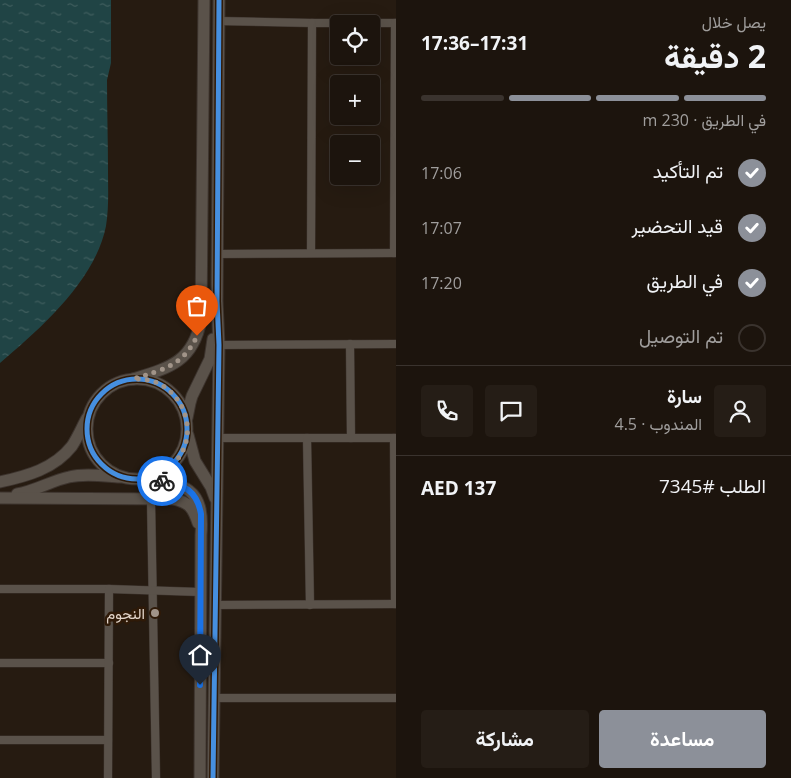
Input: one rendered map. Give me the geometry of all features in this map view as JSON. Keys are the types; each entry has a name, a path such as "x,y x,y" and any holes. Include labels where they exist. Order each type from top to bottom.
{"street":[{"path":"0,482 40,470 59,459 72,445 96,400 106,389 119,382 164,370 179,361 189,350 197,336 201,320 204,0"},
{"path":"213,778 219,345 217,254 219,0"},
{"path":"217,254 395,253 396,23 218,21"},
{"path":"311,253 312,23"},
{"path":"142,478 156,475 169,468 179,457 184,446 192,396 210,359 217,301"},
{"path":"350,344 351,438"},
{"path":"219,345 396,344"},
{"path":"133,379 148,380 162,385 174,394 182,406 195,461 211,487 217,507"},
{"path":"90,412 87,428 90,445 98,459 110,470 125,477"},
{"path":"215,605 395,604 395,438 218,438"},
{"path":"307,438 310,605"},
{"path":"0,497 23,493 77,476 142,478 172,482 185,487 195,496 200,507 202,521 200,778"},
{"path":"0,497 179,500 189,506 195,515 201,535"},
{"path":"151,500 156,778"},
{"path":"0,588 200,592"},
{"path":"108,778 109,589"},
{"path":"0,663 109,663"},
{"path":"214,698 396,698"},
{"path":"0,740 108,740"}],"water":[{"path":"0,0 111,0 111,63 107,80 108,206 106,226 100,246 91,266 64,302 49,319 0,363"}],"cycle path":[{"path":"213,778 219,345 217,301 219,0"},
{"path":"137,379 156,383 172,394 183,410 187,429 183,448 172,464 156,475 137,479 118,475 102,464 91,448 87,429 91,410 102,394 118,383 137,379"}],"way so far":[{"path":"162,481 142,478 156,475 169,468 179,457 188,432 187,420 182,406 174,394 162,385 148,380 133,379 164,370 179,361 185,356 197,336"}],"place":[{"name":"النجوم","path":"155,613"}],"route":[{"path":"162,481 172,482 185,487 195,496 200,507 202,521 200,685"}]}
